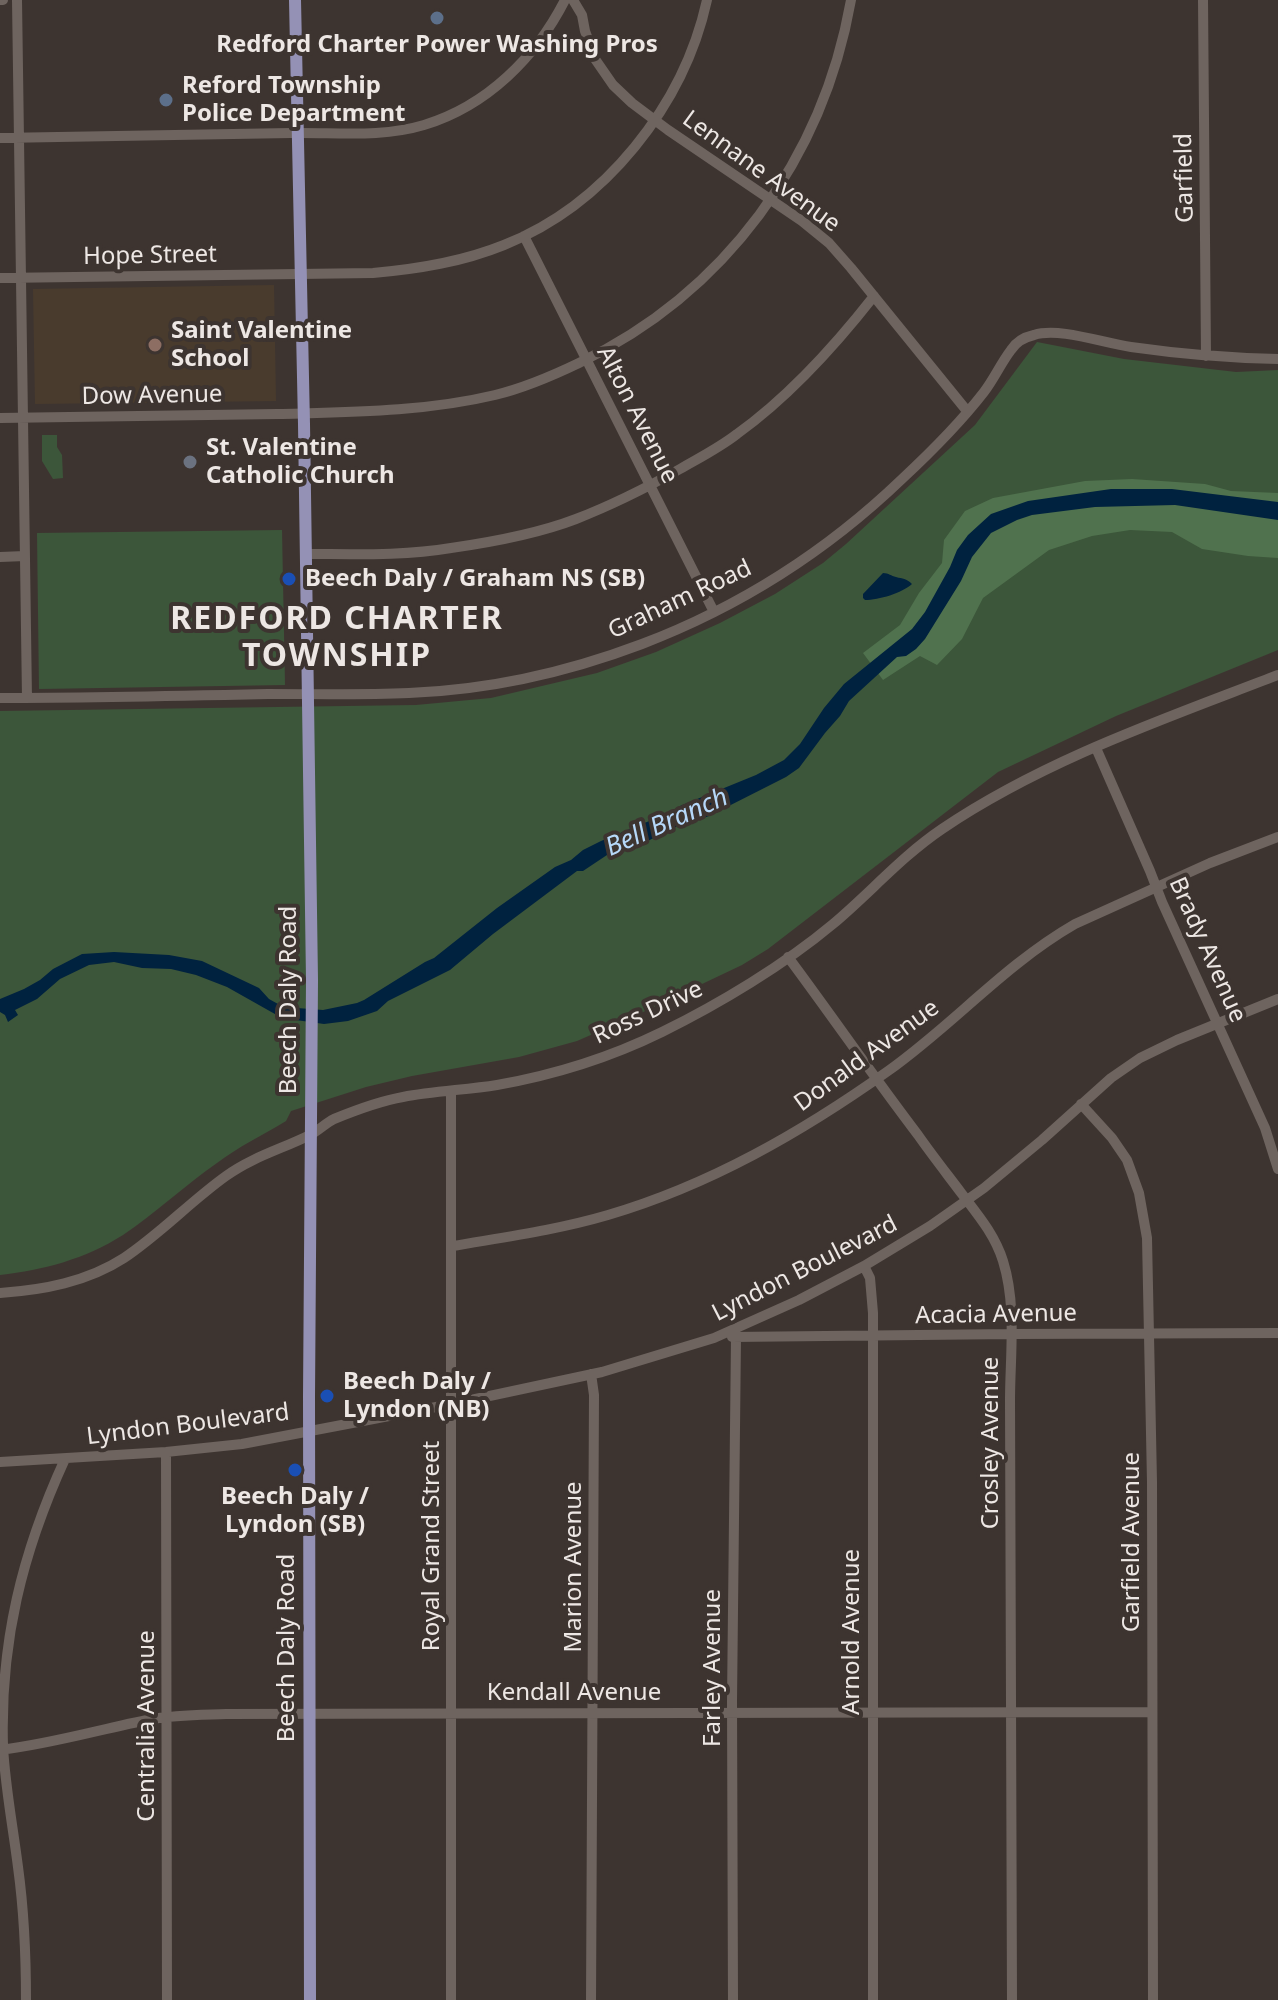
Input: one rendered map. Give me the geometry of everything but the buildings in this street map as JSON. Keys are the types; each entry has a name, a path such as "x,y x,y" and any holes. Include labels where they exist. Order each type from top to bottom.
{"main road":[{"name":"Beech Daly Road","path":"295,0 312,980 310,2000"}],"street":[{"path":"17,0 27,698"},
{"path":"0,138 356,133 422,126 460,110 494,88 523,62 547,32 565,0"},
{"name":"Lennane Avenue","path":"573,0 582,15 589,45 603,73 623,96 829,243 967,411"},
{"name":"Hope Street","path":"0,278 373,273 432,267 483,253 524,236 560,215 596,187 629,154 666,106 693,45 707,0"},
{"name":"Dow Avenue","path":"0,418 410,409 471,401 528,385 587,359 639,329 689,291 739,242 771,199 797,157 823,103 837,62 851,0"},
{"name":"Garfield","path":"1203,0 1206,356"},
{"name":"Alton Avenue","path":"524,236 714,612"},
{"path":"305,554 448,549 511,537 574,520 650,485 723,445 827,354 874,296"},
{"name":"Graham Road","path":"0,698 410,693 479,686 573,667 669,633 753,592 785,572 876,503 905,476 986,390 1010,350 1037,333 1056,332 1129,347 1206,356 1278,359"},
{"path":"0,557 25,556"},
{"name":"Ross Drive","path":"0,1293 62,1284 114,1264 228,1174 255,1158 312,1134 331,1121 401,1097 497,1085 573,1069 657,1035 698,1014 788,957 833,924 940,830 1006,790 1177,713 1278,675"},
{"name":"Brady Avenue","path":"1096,748 1265,1128 1278,1169"},
{"name":"Donald Avenue","path":"453,1246 548,1230 606,1215 662,1196 727,1168 813,1122 876,1079 1037,947 1075,924 1210,863 1278,837"},
{"name":"Crosley Avenue","path":"788,957 986,1226 1002,1259 1010,1294 1012,2000"},
{"name":"Lyndon Boulevard","path":"0,1462 242,1444 591,1374 714,1338 864,1266 930,1226 967,1201 1111,1078 1140,1058 1278,999"},
{"name":"Royal Grand Street","path":"451,1091 451,2000"},
{"name":"Garfield Avenue","path":"1081,1104 1121,1150 1131,1170 1139,1193 1147,1238 1153,2000"},
{"name":"Arnold Avenue","path":"864,1266 870,1278 873,1336 873,2000"},
{"name":"Acacia Avenue","path":"714,1338 1278,1333"},
{"name":"Farley Avenue","path":"733,2000 736,1337"},
{"name":"Marion Avenue","path":"591,1374 594,1395 591,2000"},
{"name":"Centralia Avenue","path":"166,1452 167,2000"},
{"path":"26,2000 23,1916 1,1750 4,1674 14,1602 36,1527 65,1459"},
{"name":"Kendall Avenue","path":"1,1750 167,1717 226,1714 1152,1712"}],"shaded area":[{"name":"Saint Valentine School","path":"274,285 276,401 35,404 33,289"}],"green space":[{"path":"1037,342 1124,359 1236,372 1278,370 1278,650 1116,716 998,772 768,949 742,965 577,1041 519,1057 366,1087 291,1111 286,1121 225,1157 109,1243 64,1262 0,1275 0,711 416,705 491,698 597,673 656,652 720,623 775,594 823,563 975,425"},
{"path":"42,435 57,435 63,478 53,479 42,461"},
{"path":"1132,479 1205,484 1231,491 1278,493 1278,558 1202,549 1172,532 1130,530 1092,536 1049,550 983,598 962,639 937,665 920,656 883,680 863,653 900,625 942,563 944,540 965,511 993,498 1085,481"},
{"path":"282,530 285,685 39,689 37,533"}],"water":[{"name":"Bell Branch","path":"1111,489 1172,489 1278,502 1278,520 1175,505 1095,507 1032,515 991,533 972,557 925,639 906,656 897,657 849,701 799,768 709,816 673,828 640,845 610,853 583,871 577,871 450,970 388,1001 377,1011 348,1021 324,1024 282,1018 227,987 196,975 114,962 89,965 60,979 37,999 15,1010 18,1015 8,1022 0,1012 0,999 40,980 53,969 82,954 114,952 169,955 202,961 259,988 278,1004 297,1008 323,1010 364,1000 434,958 497,908 583,850 784,760 800,744 844,684 912,629 925,612 957,550 991,514 1028,501"},
{"path":"883,573 912,584 890,595 865,600 863,594"}],"place":[{"name":"Redford Charter Power Washing Pros","path":"437,18"},
{"name":"Reford Township Police Department","path":"166,100"},
{"name":"Saint Valentine School","path":"155,345"},
{"name":"St. Valentine Catholic Church","path":"190,462"},
{"name":"Beech Daly / Graham NS (SB)","path":"289,579"},
{"name":"Beech Daly / Lyndon (NB)","path":"327,1396"},
{"name":"Beech Daly / Lyndon (SB)","path":"295,1470"}],"district":[{"name":"REDFORD CHARTER TOWNSHIP","path":"337,638"}]}
